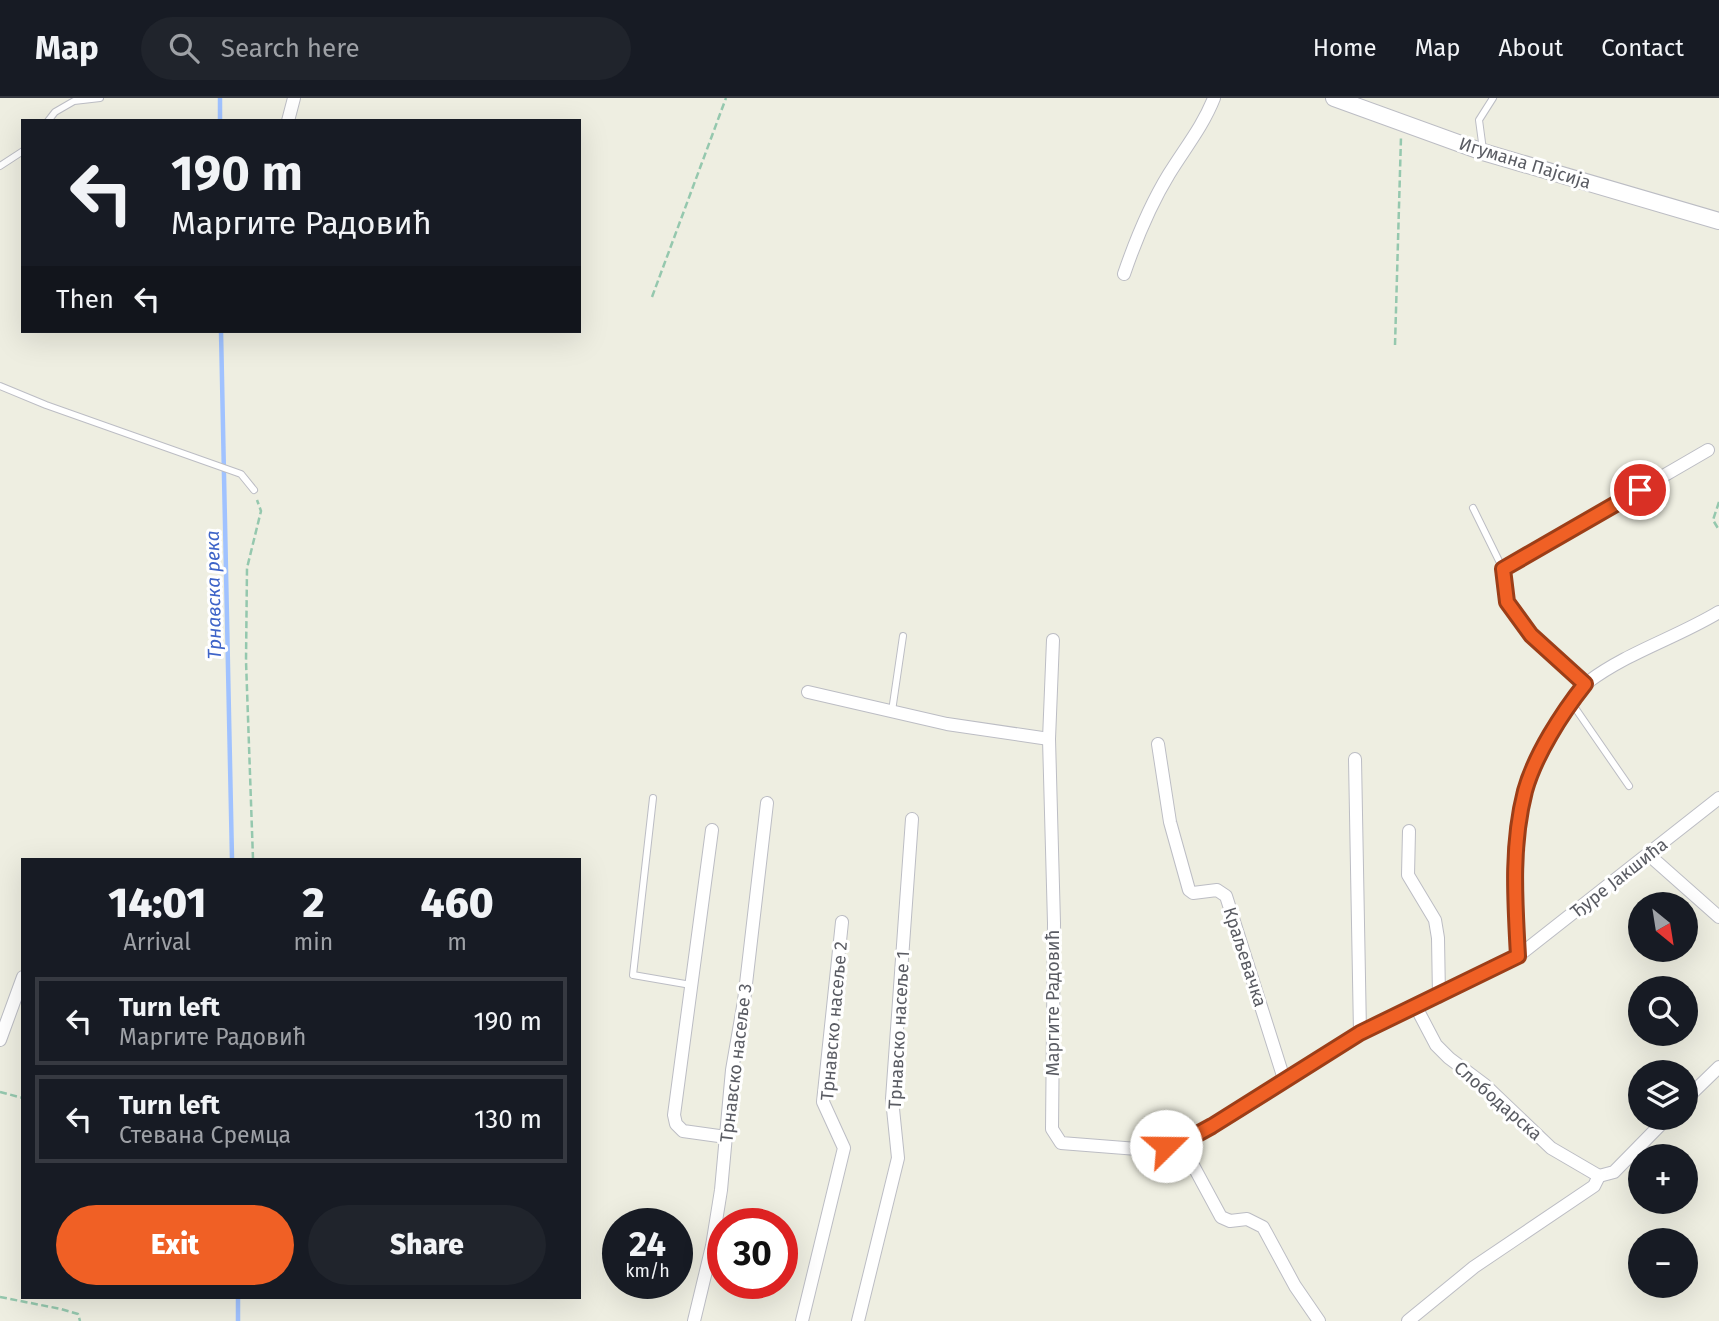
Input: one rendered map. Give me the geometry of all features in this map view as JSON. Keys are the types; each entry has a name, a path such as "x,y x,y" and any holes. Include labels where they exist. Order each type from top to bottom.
{"street":[{"path":"289,119 294,98"},
{"path":"1124,274 1140,229 1169,174 1193,140 1214,98"},
{"name":"Игумана Пајсија","path":"1334,98 1483,152 1719,221"},
{"path":"1585,684 1531,635 1507,602 1503,569 1708,450"},
{"path":"1518,956 1514,892 1517,839 1525,790 1542,751 1585,684 1620,660 1694,627 1719,612"},
{"name":"Маргите Радовић","path":"1053,639 1049,738 1054,923 1052,1129 1060,1143 1150,1150 1181,1143 1256,1100 1284,1079 1360,1033 1518,956"},
{"path":"808,692 947,724 1049,738"},
{"name":"Краљевачка","path":"1158,744 1170,822 1189,890 1194,893 1217,890 1226,896 1284,1079"},
{"path":"1355,759 1360,1033"},
{"name":"Ђуре Јакшића","path":"1518,956 1719,798"},
{"name":"Трнавско насеље 3","path":"694,1321 712,1246 767,803"},
{"name":"Трнавско насеље 1","path":"858,1321 898,1158 892,1099 912,819"},
{"path":"712,830 674,1115 676,1124 683,1131 726,1137"},
{"path":"1409,831 1408,875 1435,920 1438,938 1438,997"},
{"path":"1648,855 1719,917"},
{"name":"Трнавско насеље 2","path":"802,1321 844,1148 823,1102 842,922"},
{"path":"0,1040 21,982"},
{"name":"Слободарска","path":"1416,1007 1436,1045 1450,1059 1485,1085 1552,1148 1599,1176"},
{"path":"1698,1087 1719,1067"},
{"path":"1408,1321 1474,1267 1594,1186 1599,1176 1614,1172 1655,1130"},
{"path":"1181,1143 1221,1217 1230,1221 1247,1219 1263,1227 1295,1286 1319,1321"}],"lane":[{"path":"50,119 55,112 74,101 100,98"},
{"path":"1483,152 1479,120 1493,98"},
{"path":"0,166 21,152"},
{"path":"0,386 241,474 254,490"},
{"path":"1473,508 1503,569"},
{"path":"892,711 903,636"},
{"path":"1571,702 1629,786"},
{"path":"653,799 633,975 693,986"}],"path":[{"path":"652,297 726,98"},
{"path":"1395,345 1402,123"},
{"path":"253,858 246,661 247,568 261,510 254,490"},
{"path":"1719,502 1713,520 1719,530"},
{"path":"0,1092 21,1097"},
{"path":"0,1297 61,1308 78,1314 80,1321"}],"waterway":[{"name":"Трнавска река","path":"220,98 220,119"},
{"name":"Трнавска река","path":"221,333 232,858"},
{"name":"Трнавска река","path":"238,1299 238,1321"}],"route":[{"path":"1166,1146 1181,1143 1212,1126 1360,1033 1518,956 1514,892 1517,839 1525,790 1542,751 1585,684 1531,635 1507,602 1503,569 1640,490"}]}
